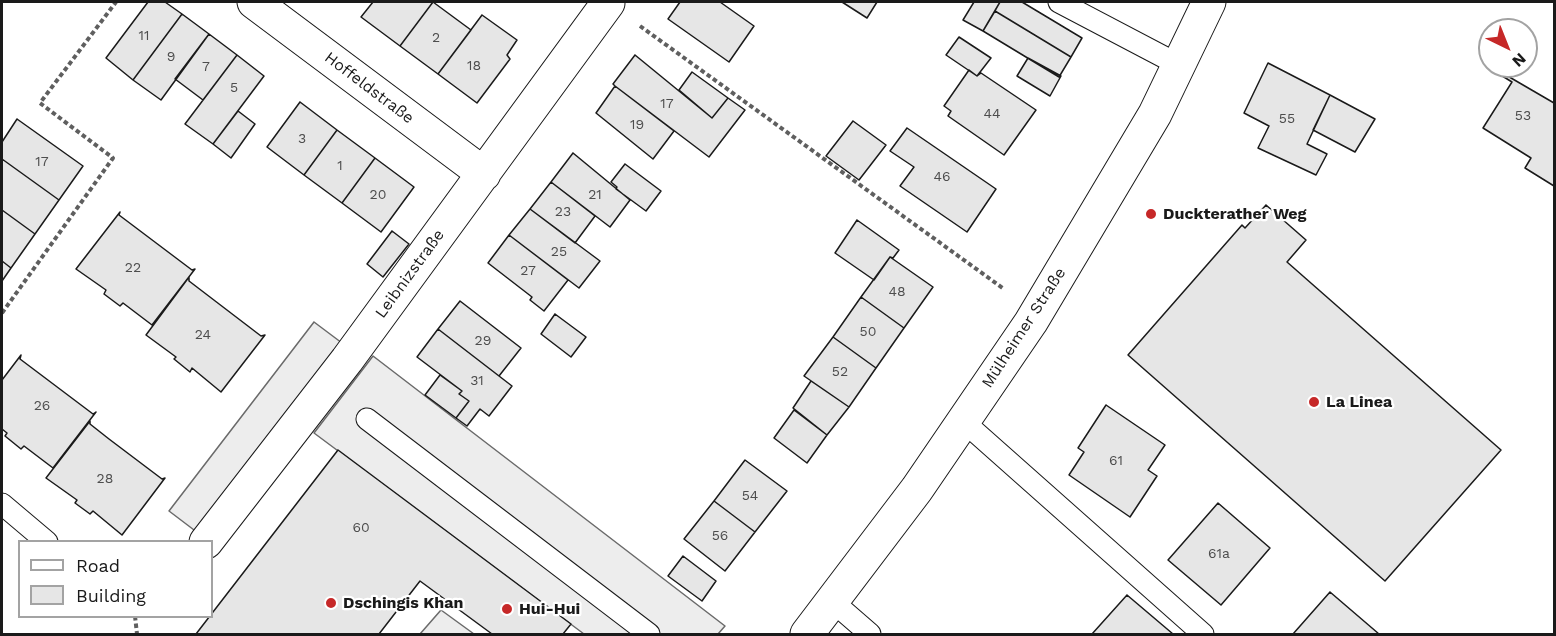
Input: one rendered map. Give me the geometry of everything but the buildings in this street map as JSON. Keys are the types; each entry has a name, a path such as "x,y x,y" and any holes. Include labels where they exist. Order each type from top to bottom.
{"street":[{"name":"Hoffeldstraße","path":"254,2 484,174"},
{"name":"Mülheimer Straße","path":"807,634 917,489 1036,313 1155,114 1209,2"},
{"name":"Leibnizstraße","path":"209,540 347,360 608,3"}],"lane":[{"path":"1059,2 1179,66"},
{"path":"367,420 649,634"},
{"path":"963,421 1203,634"},
{"path":"2,504 45,540"},
{"path":"832,601 870,634"}],"path":[{"path":"2,313 113,158 40,103 116,2"},
{"path":"608,3 1036,313"},
{"path":"135,618 137,634"}],"shaded area":[{"path":"314,322 342,343 198,533 169,511"},
{"path":"373,356 725,626 718,634 584,634 314,433"},
{"path":"441,610 474,634 420,634"}],"place":[{"name":"Duckterather Weg","path":"1151,214"},
{"name":"La Linea","path":"1314,402"},
{"name":"Dschingis Khan","path":"331,603"},
{"name":"Hui-Hui","path":"507,609"}]}
